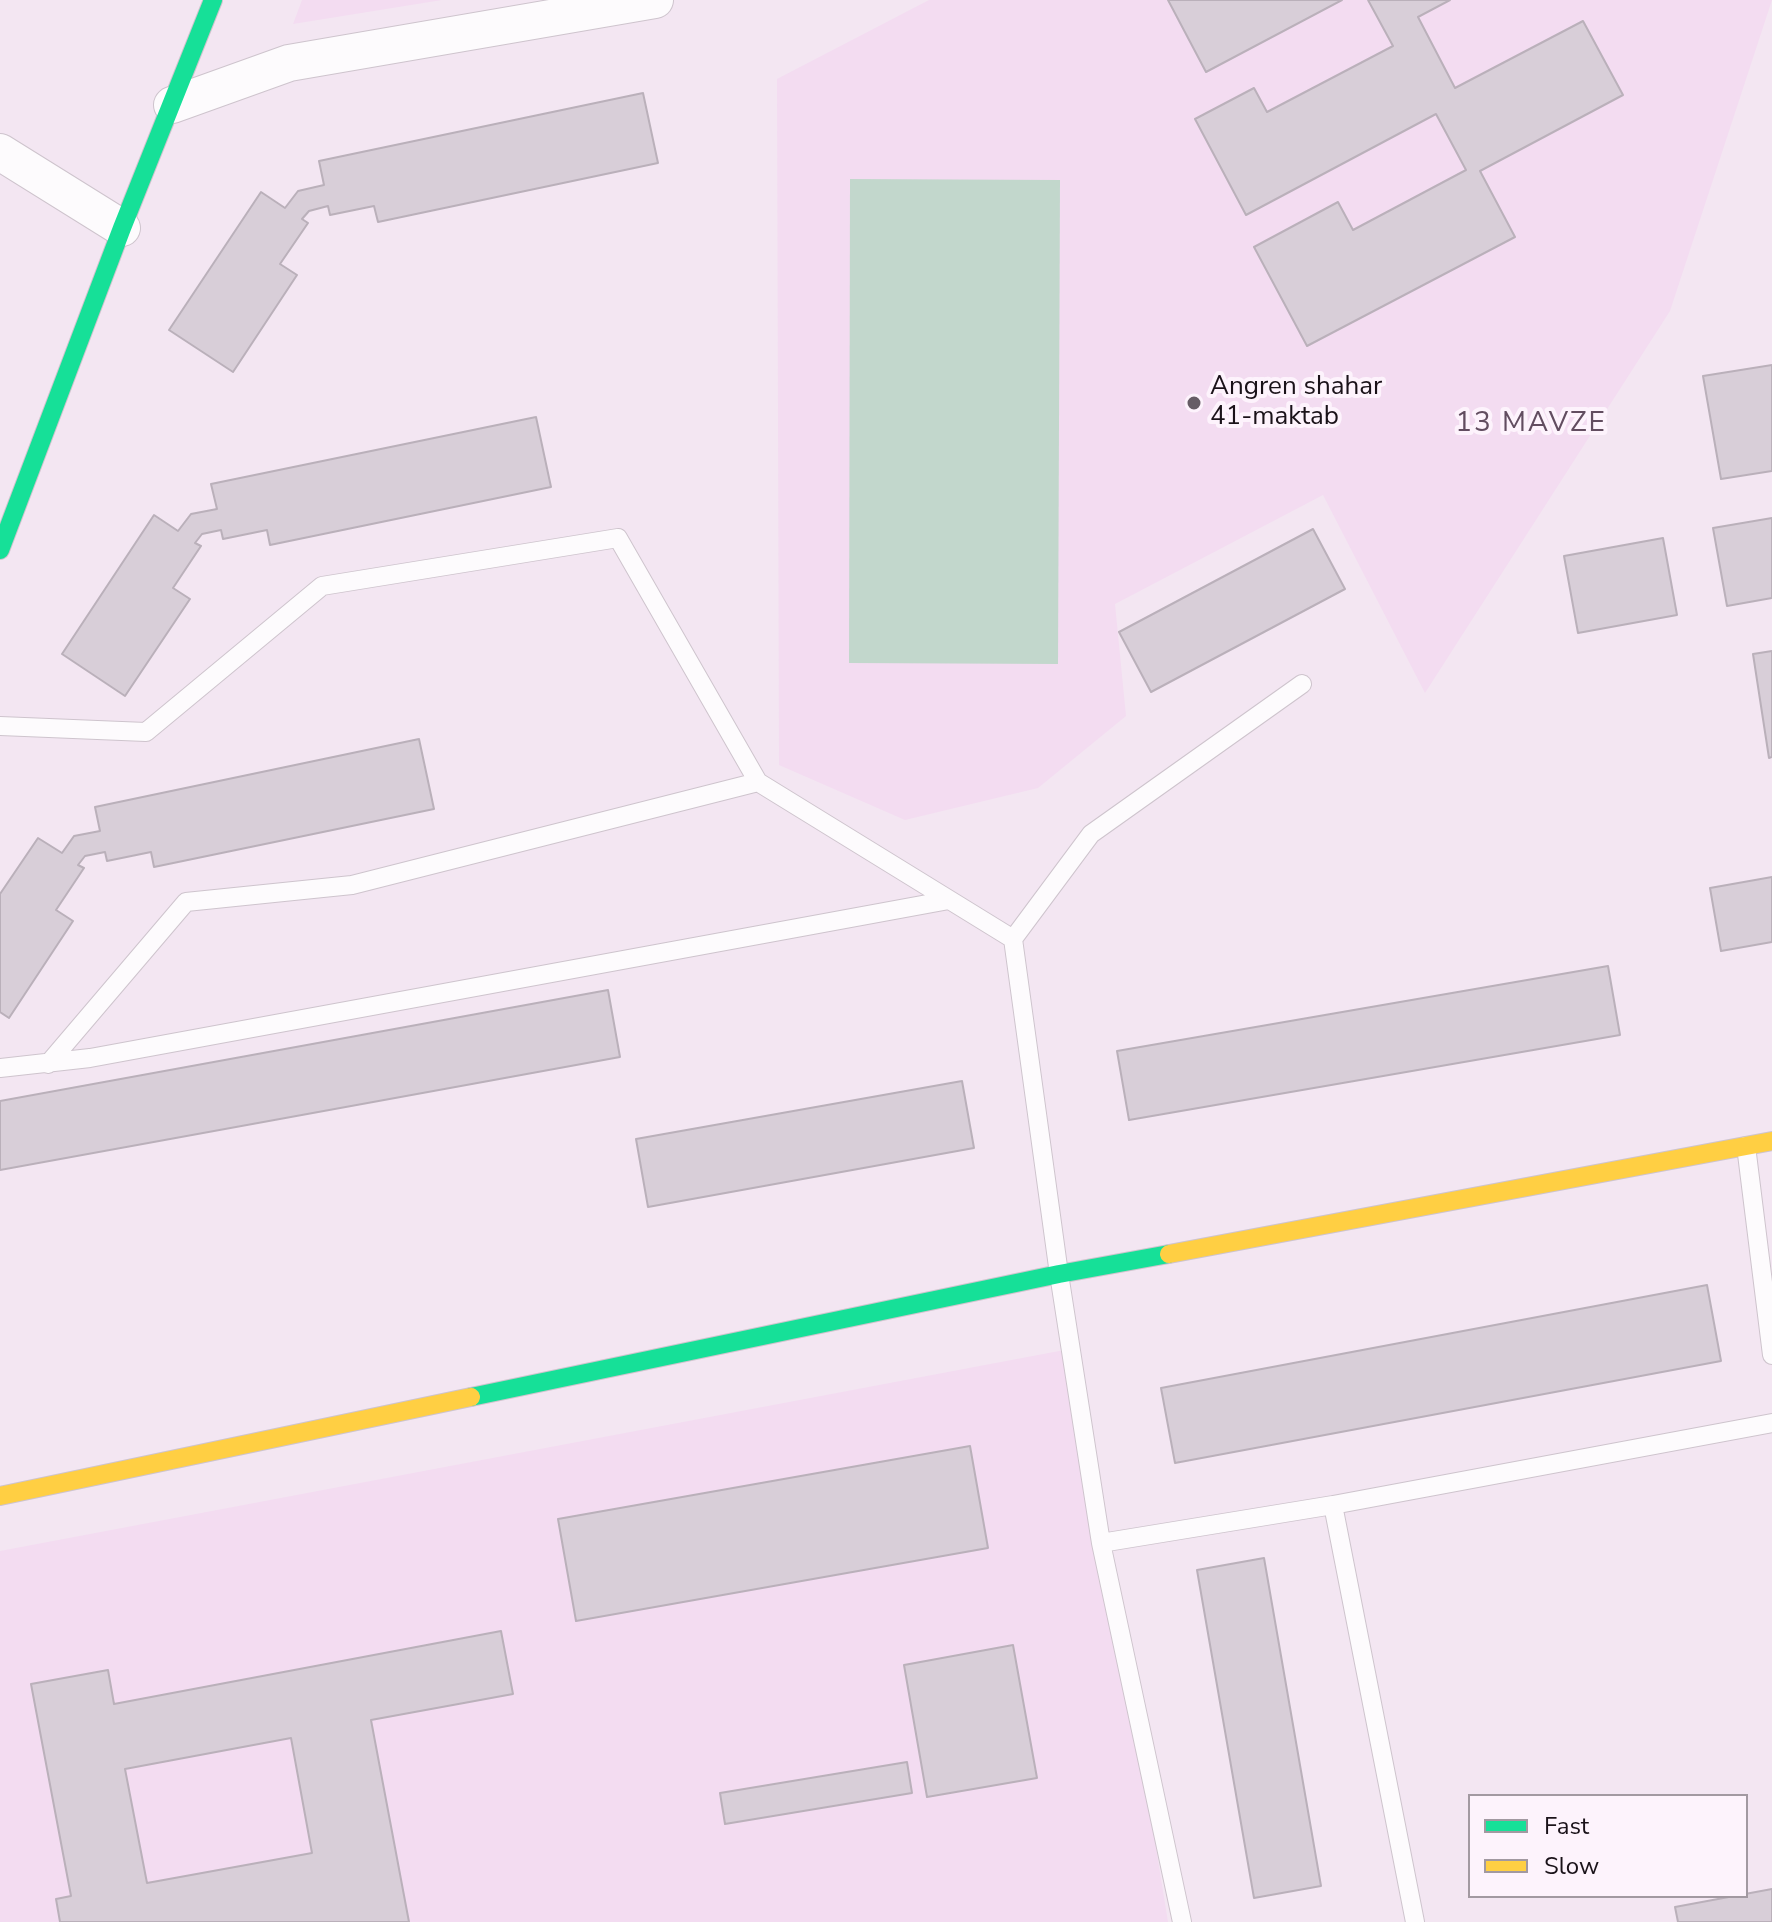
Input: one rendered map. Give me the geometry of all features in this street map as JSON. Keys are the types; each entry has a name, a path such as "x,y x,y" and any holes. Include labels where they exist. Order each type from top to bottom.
{"street":[{"path":"0,550 122,228 213,0"},
{"path":"172,105 289,63 655,0"},
{"path":"0,152 122,228"},
{"path":"0,1496 1059,1274 1772,1141"}],"lane":[{"path":"0,726 146,732 322,586 618,538 758,782 1013,939"},
{"path":"1182,1922 1101,1543 1059,1274 1013,939 1091,834 1302,684"},
{"path":"48,1064 186,902 352,885 758,782"},
{"path":"0,1068 48,1064 949,900"},
{"path":"1746,1146 1772,1355"},
{"path":"1101,1543 1333,1505 1772,1423"},
{"path":"1333,1505 1415,1922"}],"shaded area":[{"path":"302,0 442,0 293,24"},
{"name":"Angren shahar 41-maktab","path":"929,0 1772,0 1670,311 1425,693 1323,495 1115,604 1126,716 1038,788 905,820 779,765 777,79"},
{"path":"1075,1348 1168,1922 0,1922 0,1551"}],"green space":[{"path":"850,179 1060,180 1058,664 849,663"}],"building":[{"path":"1168,0 1342,0 1206,72"},
{"path":"1368,0 1450,0 1418,17 1455,88 1583,21 1623,95 1480,171 1515,237 1307,346 1254,247 1338,202 1353,230 1466,170 1436,114 1246,215 1195,119 1254,88 1267,112 1393,46"},
{"path":"643,93 658,163 378,222 374,206 330,215 328,206 309,211 302,219 308,223 280,264 297,275 233,372 169,330 261,192 285,208 298,191 324,185 319,161"},
{"path":"1772,365 1772,471 1721,479 1703,376"},
{"path":"536,417 551,487 270,545 267,530 223,539 221,530 202,534 195,543 201,546 173,588 190,599 125,696 62,654 154,515 178,531 191,514 217,509 211,484"},
{"path":"1772,518 1772,598 1727,606 1713,528"},
{"path":"1313,529 1345,589 1151,692 1119,632"},
{"path":"1663,538 1677,615 1578,633 1564,556"},
{"path":"1772,651 1772,757 1769,758 1753,654"},
{"path":"419,739 434,809 154,867 151,852 107,861 105,852 85,856 78,865 84,868 56,910 73,921 9,1018 0,1012 0,894 38,838 62,853 74,836 100,831 95,807"},
{"path":"1772,877 1772,942 1721,951 1710,888"},
{"path":"1608,966 1620,1035 1129,1120 1117,1051"},
{"path":"608,990 620,1057 0,1170 0,1101"},
{"path":"962,1081 974,1148 648,1207 636,1139"},
{"path":"1707,1285 1721,1361 1175,1463 1161,1388"},
{"path":"970,1446 988,1548 576,1621 558,1519"},
{"path":"1264,1558 1321,1886 1254,1898 1197,1570"},
{"path":"501,1631 513,1694 371,1720 409,1922 60,1922 56,1899 71,1896 31,1684 108,1670 114,1704","holes":["291,1738 312,1853 147,1883 125,1769"]},
{"path":"1013,1645 1037,1778 927,1797 904,1665"},
{"path":"907,1762 912,1793 725,1824 720,1793"},
{"path":"1772,1889 1772,1922 1678,1922 1675,1907 1724,1898 1748,1898 1748,1893"}],"traffic: fast":[{"path":"0,550 122,228 213,0"},
{"path":"471,1397 1059,1274 1169,1254"}],"traffic: slow":[{"path":"1169,1254 1772,1141"},
{"path":"0,1496 471,1397"}],"place":[{"name":"Angren shahar 41-maktab","path":"1194,403"}],"district":[{"name":"13 MAVZE","path":"1531,424"}]}
